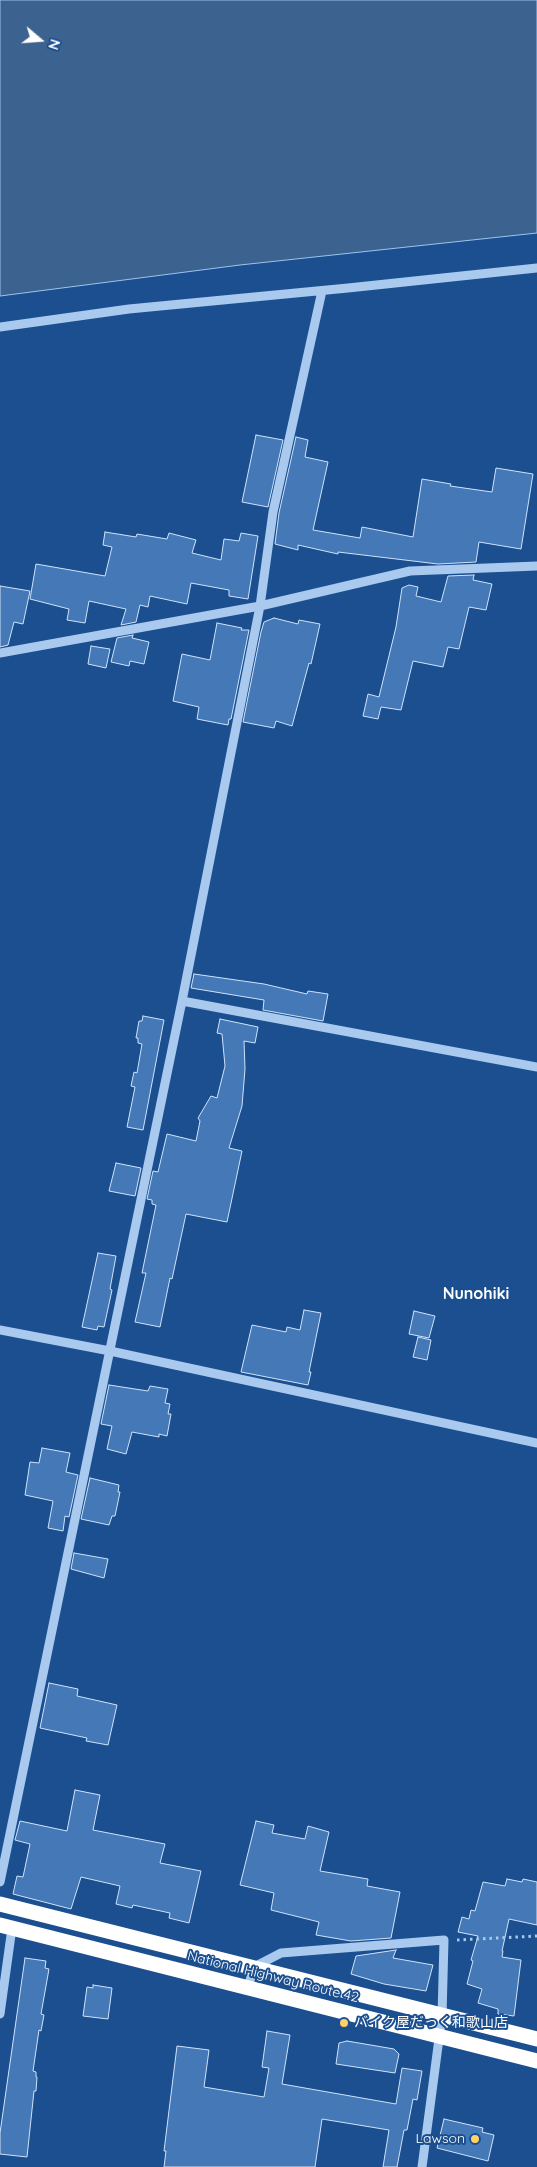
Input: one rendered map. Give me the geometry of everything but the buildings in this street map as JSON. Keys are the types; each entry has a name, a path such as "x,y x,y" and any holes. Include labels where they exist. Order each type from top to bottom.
{"highway":[{"name":"National Highway Route 42","path":"0,1904 537,2039"},
{"name":"National Highway Route 42","path":"6,1926 537,2061"}],"street":[{"path":"0,327 129,309 537,268"},
{"path":"0,1882 182,1001 260,606 273,512 322,291"},
{"path":"0,653 260,606 410,572 537,566"},
{"path":"182,1001 537,1067"},
{"path":"0,1330 110,1351 537,1443"},
{"path":"0,2014 6,1926"},
{"path":"248,1988 254,1967 281,1953 444,1940 440,2037 422,2167"}],"path":[{"path":"444,1940 537,1936"}],"water":[{"path":"0,0 537,0 537,233 240,265 0,296"}],"place":[{"name":"バイク屋だっく和歌山店","path":"344,2023"},
{"name":"Lawson","path":"475,2139"}],"district":[{"name":"Nunohiki","path":"476,1294"}]}
